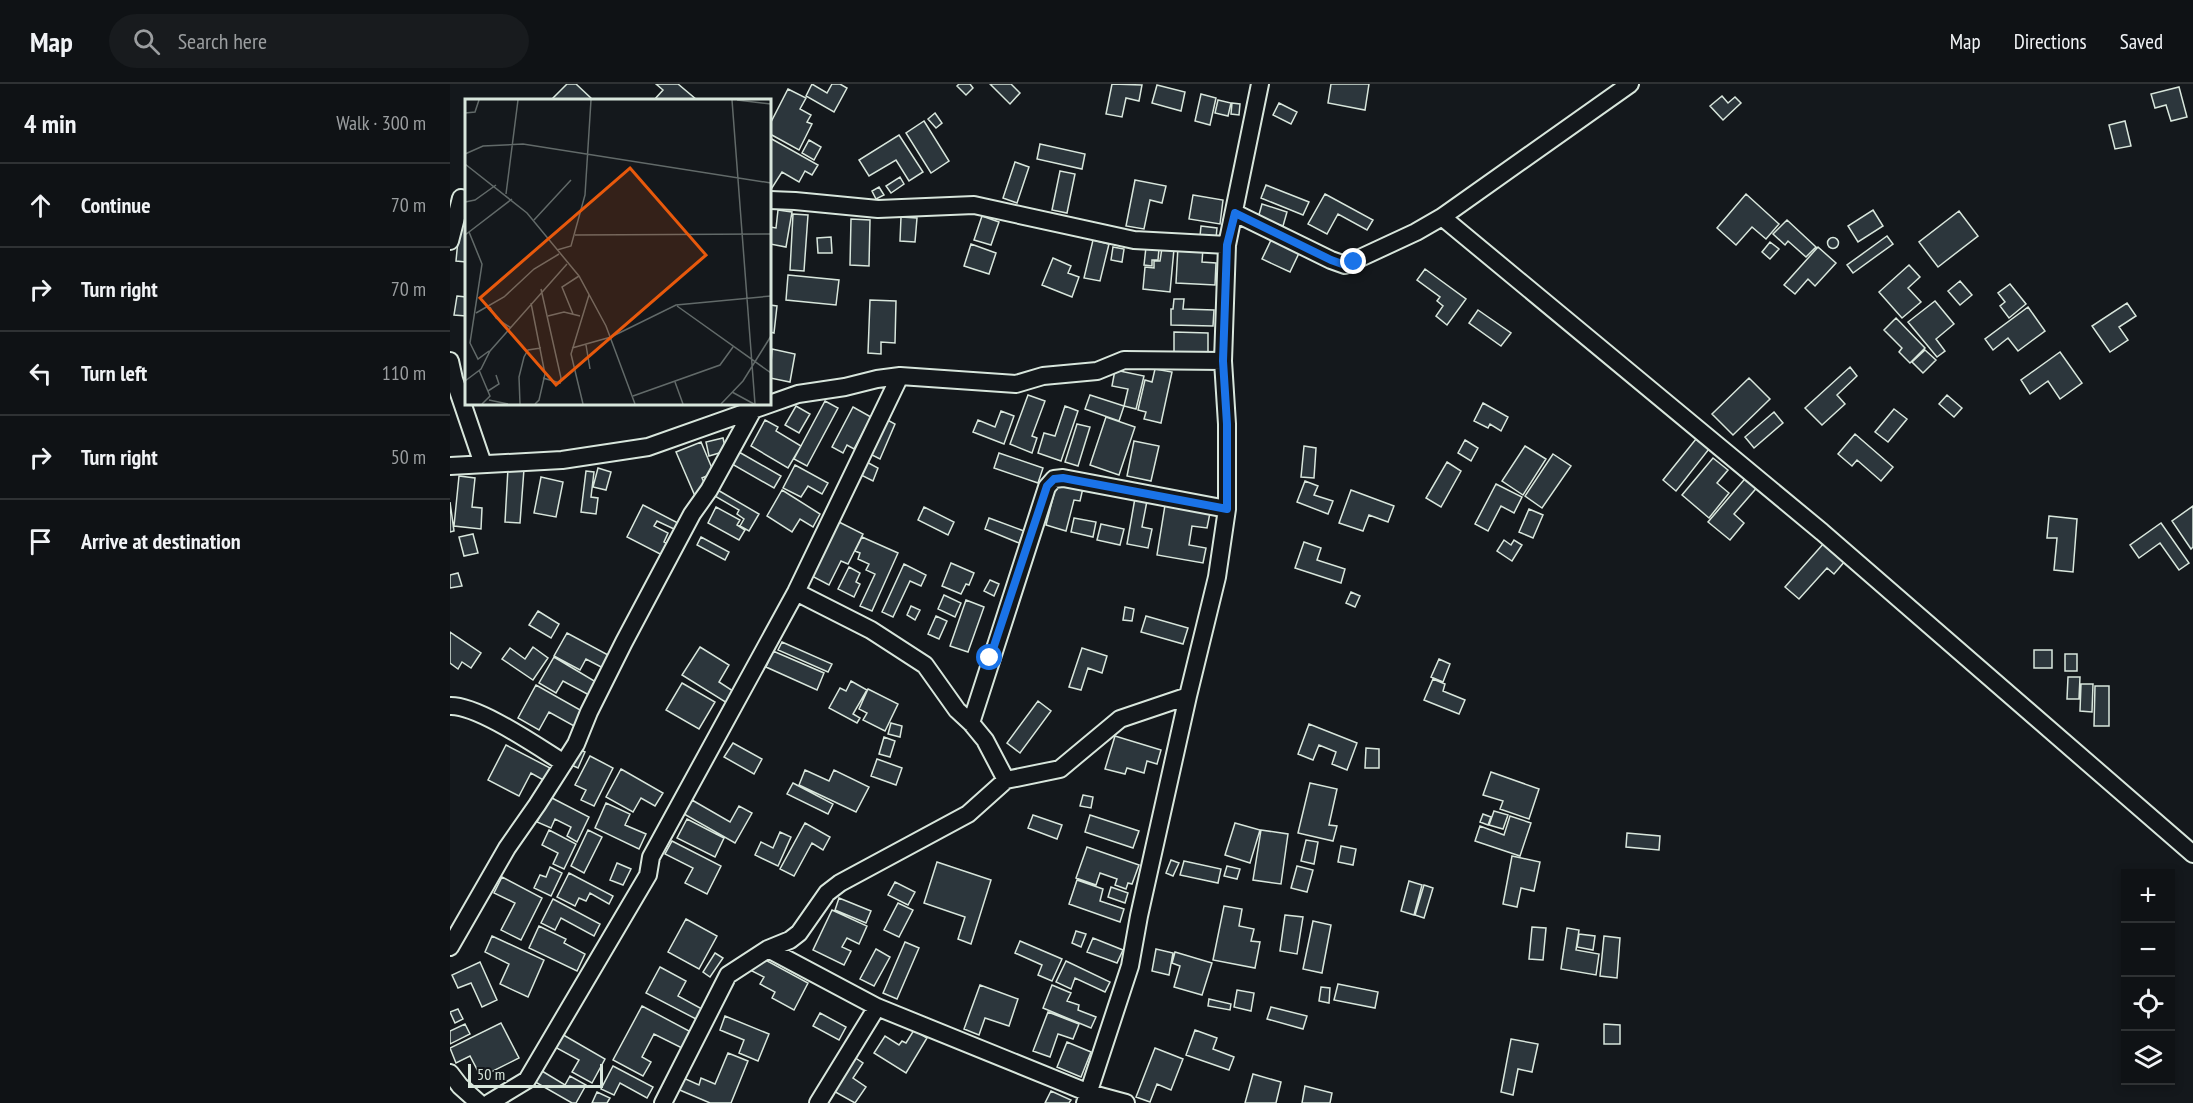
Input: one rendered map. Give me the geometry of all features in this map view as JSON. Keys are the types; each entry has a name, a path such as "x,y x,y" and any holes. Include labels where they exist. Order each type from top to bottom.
{"street":[{"path":"1087,1098 1130,966 1188,696 1217,577 1227,509 1227,424 1223,361 1227,245 1260,84"},
{"path":"1235,213 1345,265 1416,232 1442,217 1630,84"},
{"path":"450,240 459,197"},
{"path":"771,200 878,209 974,205 1134,240 1227,245"},
{"path":"1442,217 1822,532 2193,854"},
{"path":"771,404 798,394 900,376 1016,384 1043,376 1097,371 1124,360 1223,361"},
{"path":"450,362 483,464"},
{"path":"489,1103 527,1080 648,875 651,857 796,592 900,376"},
{"path":"450,466 562,460 648,447 767,405"},
{"path":"450,947 507,848 576,744 589,712 624,642 692,514 709,490 753,410"},
{"path":"971,723 1047,486 1054,479 1063,478 1227,509"},
{"path":"796,592 871,630 925,665 957,710 985,740 1006,780"},
{"path":"663,1103 728,975 768,949 790,940 799,933 827,893 840,883 968,814 1006,780 1060,769 1120,719 1188,696"},
{"path":"450,706 461,706 500,725 564,763"},
{"path":"768,949 877,1007 1087,1098 1126,1103"},
{"path":"818,1103 877,1007"},
{"path":"450,1073 460,1086 479,1103"}],"building":[{"path":"567,84 576,84 592,99 554,99"},
{"path":"656,84 678,84 696,99 655,99 663,90"},
{"path":"812,84 827,93 832,84 840,84 847,88 834,112 806,96"},
{"path":"970,84 973,88 966,95 957,86"},
{"path":"990,84 1011,84 1020,93 1010,104"},
{"path":"1112,84 1142,85 1139,101 1126,98 1122,117 1106,114"},
{"path":"1331,84 1369,84 1365,110 1328,103"},
{"path":"1157,85 1185,92 1181,111 1152,103"},
{"path":"2179,87 2187,117 2171,121 2166,105 2155,108 2151,94"},
{"path":"788,89 806,98 800,109 811,115 807,122 812,124 799,150 771,135 771,122"},
{"path":"1201,94 1216,98 1210,125 1195,121"},
{"path":"1722,96 1728,103 1735,97 1741,103 1723,120 1710,106"},
{"path":"1218,100 1231,103 1228,116 1215,113"},
{"path":"1232,103 1240,104 1239,115 1231,114"},
{"path":"1279,103 1297,112 1291,124 1273,115"},
{"path":"935,113 942,123 936,128 928,119"},
{"path":"924,121 949,161 931,173 906,133"},
{"path":"2125,121 2131,146 2115,149 2109,125"},
{"path":"899,135 923,172 909,181 896,160 869,176 859,160"},
{"path":"771,139 818,165 812,175 805,171 799,182 782,172 771,189"},
{"path":"809,140 821,147 814,160 802,153"},
{"path":"1040,144 1085,154 1082,169 1037,159"},
{"path":"1015,162 1029,167 1017,203 1003,198"},
{"path":"1060,171 1075,174 1067,213 1052,210"},
{"path":"900,177 904,184 891,193 886,186"},
{"path":"1135,180 1166,186 1162,203 1150,200 1144,229 1126,226"},
{"path":"1266,185 1309,202 1303,215 1261,198"},
{"path":"879,187 884,195 876,199 872,191"},
{"path":"1325,194 1373,220 1367,230 1338,214 1327,234 1308,224"},
{"path":"1746,194 1779,224 1766,239 1752,227 1736,245 1717,228"},
{"path":"1193,195 1223,200 1220,224 1189,219"},
{"path":"1262,204 1287,212 1283,226 1258,218"},
{"path":"778,210 792,212 786,247 771,244 771,227 776,228"},
{"path":"1873,210 1883,226 1858,242 1848,226"},
{"path":"1959,211 1978,236 1938,267 1919,242"},
{"path":"793,214 808,215 804,271 790,270"},
{"path":"982,216 999,222 991,245 974,240"},
{"path":"901,217 917,218 915,242 900,241"},
{"path":"460,219 465,220 465,262 456,261"},
{"path":"851,219 870,220 869,266 850,265"},
{"path":"1787,220 1816,247 1806,257 1788,241 1785,245 1773,234"},
{"path":"1201,226 1217,228 1216,238 1200,236"},
{"path":"1273,236 1301,249 1290,272 1262,259"},
{"path":"1887,236 1893,244 1853,273 1847,265"},
{"path":"831,237 832,253 818,253 817,238"},
{"path":"1833,238 1837,239 1837,247 1833,248 1829,247 1828,243 1829,239"},
{"path":"1093,240 1109,244 1100,281 1084,278"},
{"path":"1770,242 1779,249 1770,259 1762,252"},
{"path":"971,244 996,253 989,274 964,266"},
{"path":"1178,246 1203,248 1202,262 1216,263 1215,285 1176,283"},
{"path":"1113,247 1124,249 1122,262 1111,260"},
{"path":"1146,247 1159,249 1158,260 1152,260 1152,266 1144,265"},
{"path":"1818,247 1836,263 1815,286 1808,279 1795,294 1784,285"},
{"path":"1162,248 1174,249 1170,292 1143,289 1145,267 1154,268 1154,261 1160,261"},
{"path":"1053,258 1071,266 1068,273 1079,277 1072,297 1042,285"},
{"path":"1909,265 1920,277 1908,288 1921,302 1902,318 1879,292"},
{"path":"1425,269 1466,299 1447,325 1436,316 1443,306 1437,301 1440,297 1417,280"},
{"path":"788,275 839,280 836,305 786,300"},
{"path":"1960,281 1972,295 1960,305 1948,291"},
{"path":"2010,284 2026,304 2009,318 2000,306 2005,302 1998,293"},
{"path":"457,296 465,297 465,316 454,315"},
{"path":"1174,299 1184,299 1183,309 1214,310 1213,326 1171,325 1171,309 1173,309"},
{"path":"870,300 896,301 895,343 881,342 881,354 868,353"},
{"path":"1935,301 1954,324 1936,339 1945,351 1937,357 1908,322"},
{"path":"2127,303 2136,316 2119,327 2128,340 2110,352 2092,326"},
{"path":"771,305 777,306 774,333 771,332"},
{"path":"2028,307 2045,331 2018,351 2008,338 1993,350 1985,339"},
{"path":"1478,310 1511,333 1501,346 1469,323"},
{"path":"1896,318 1925,348 1910,363 1899,352 1902,348 1884,330"},
{"path":"1174,332 1208,333 1208,353 1174,352"},
{"path":"772,349 795,354 790,382 771,378"},
{"path":"1925,350 1936,360 1923,373 1912,362"},
{"path":"2060,352 2082,383 2060,399 2048,381 2030,394 2021,380"},
{"path":"1850,367 1857,376 1837,395 1845,404 1822,425 1805,408"},
{"path":"1155,369 1172,372 1161,423 1144,419 1146,412 1138,410 1145,380 1152,382"},
{"path":"1115,370 1144,376 1136,409 1124,406 1128,389 1112,386"},
{"path":"1749,378 1770,399 1733,435 1712,414"},
{"path":"1028,395 1045,401 1032,436 1037,438 1032,453 1010,444"},
{"path":"1090,395 1124,406 1119,421 1085,409"},
{"path":"1947,395 1962,408 1954,417 1939,404"},
{"path":"825,401 838,408 807,466 794,459"},
{"path":"1483,403 1508,417 1501,431 1490,424 1488,428 1474,421"},
{"path":"796,406 810,414 799,433 785,425"},
{"path":"1065,406 1078,411 1061,461 1038,453 1044,433 1055,436"},
{"path":"853,407 871,417 854,449 847,445 843,453 832,447"},
{"path":"1894,409 1907,419 1888,442 1875,432"},
{"path":"1001,411 1014,416 1004,444 973,432 978,420 995,427"},
{"path":"1774,412 1783,423 1754,448 1745,437"},
{"path":"882,417 895,424 880,459 866,452"},
{"path":"1106,417 1135,427 1119,475 1090,465"},
{"path":"765,420 778,427 776,431 801,446 788,468 751,446"},
{"path":"1077,424 1090,427 1078,466 1065,462"},
{"path":"1855,434 1893,467 1881,481 1857,460 1852,466 1838,454"},
{"path":"723,438 726,451 709,456 706,442"},
{"path":"1696,439 1709,449 1676,491 1663,480"},
{"path":"1465,440 1478,448 1471,461 1458,453"},
{"path":"1134,441 1159,446 1151,481 1127,476"},
{"path":"701,442 714,473 702,478 708,491 695,496 676,452"},
{"path":"1304,446 1316,448 1314,478 1301,477"},
{"path":"1525,446 1546,459 1523,495 1502,481"},
{"path":"739,452 781,476 774,488 732,464"},
{"path":"999,453 1043,468 1038,483 994,468"},
{"path":"1553,454 1571,466 1542,508 1525,496"},
{"path":"1713,458 1728,470 1717,483 1729,493 1709,518 1682,495"},
{"path":"863,460 878,468 873,481 857,473"},
{"path":"1447,462 1461,471 1441,507 1426,498"},
{"path":"795,465 828,483 822,494 808,486 801,497 783,488"},
{"path":"508,468 524,469 520,523 505,522"},
{"path":"598,468 611,472 606,490 593,487"},
{"path":"586,471 594,472 591,497 598,498 596,514 581,512"},
{"path":"1749,474 1760,484 1734,514 1744,523 1730,540 1708,522"},
{"path":"459,476 475,478 472,507 482,508 481,529 454,526"},
{"path":"541,477 563,482 556,517 534,513"},
{"path":"1305,481 1318,486 1314,495 1333,501 1328,514 1297,502"},
{"path":"1057,482 1083,488 1080,501 1074,500 1066,531 1046,525"},
{"path":"1496,484 1522,497 1514,513 1501,506 1488,531 1475,524"},
{"path":"716,489 759,514 749,531 740,526 744,519 737,514 739,510 713,495"},
{"path":"782,490 820,514 813,527 800,519 792,532 767,516"},
{"path":"1351,490 1394,506 1388,522 1369,515 1363,531 1339,523"},
{"path":"1135,498 1147,501 1142,527 1152,529 1148,548 1127,544"},
{"path":"1166,499 1211,508 1207,528 1192,526 1189,545 1206,548 1203,563 1157,555"},
{"path":"450,502 454,531 450,532"},
{"path":"643,505 678,523 674,529 657,521 654,526 668,533 664,542 670,545 664,556 627,537"},
{"path":"2193,506 2193,547 2191,549 2172,521"},
{"path":"716,507 740,520 737,525 745,530 739,540 708,523"},
{"path":"924,507 954,522 948,535 918,520"},
{"path":"1529,509 1543,515 1533,538 1519,532"},
{"path":"2049,516 2077,519 2073,572 2054,570 2057,538 2047,538"},
{"path":"989,518 1024,531 1019,543 985,529"},
{"path":"1074,518 1096,522 1093,537 1071,532"},
{"path":"835,520 863,534 848,564 841,561 829,585 808,574"},
{"path":"2161,523 2189,563 2179,570 2160,543 2139,558 2130,545"},
{"path":"1101,524 1124,529 1120,545 1097,540"},
{"path":"473,534 478,553 464,556 459,537"},
{"path":"701,537 729,552 725,560 697,545"},
{"path":"862,537 898,553 872,611 860,606 875,574 866,570 869,564 858,559 860,553 855,551"},
{"path":"1504,540 1511,545 1514,540 1522,545 1512,561 1497,551"},
{"path":"1304,542 1321,548 1317,560 1345,569 1341,583 1295,568"},
{"path":"1824,543 1845,561 1834,574 1827,568 1799,599 1785,587"},
{"path":"951,563 974,573 969,585 966,584 961,594 942,586"},
{"path":"904,564 926,575 921,586 910,581 893,617 882,612"},
{"path":"849,567 860,573 856,582 860,584 854,597 838,589"},
{"path":"458,573 462,586 450,588 450,575"},
{"path":"990,580 999,584 994,596 984,591"},
{"path":"1351,592 1360,596 1355,607 1346,603"},
{"path":"944,595 961,603 955,617 938,609"},
{"path":"966,600 984,607 968,652 950,646"},
{"path":"911,606 920,610 915,620 907,615"},
{"path":"1125,607 1134,609 1132,621 1123,620"},
{"path":"538,611 559,624 551,638 529,625"},
{"path":"936,616 947,621 939,639 928,634"},
{"path":"1146,616 1188,628 1183,644 1141,632"},
{"path":"450,632 481,653 471,668 462,662 458,669 450,663"},
{"path":"567,633 610,656 603,668 586,659 580,670 554,656"},
{"path":"782,642 832,664 828,672 778,650"},
{"path":"533,647 548,658 533,680 502,659 510,648 525,659"},
{"path":"700,647 729,665 719,682 733,691 727,703 682,675"},
{"path":"1082,648 1107,656 1102,673 1088,668 1081,690 1069,687"},
{"path":"2034,650 2052,650 2052,668 2034,668"},
{"path":"773,651 824,673 817,690 766,667"},
{"path":"2065,654 2077,654 2077,671 2065,671"},
{"path":"554,657 596,682 589,695 563,681 556,693 539,683"},
{"path":"1439,659 1450,664 1443,682 1431,677"},
{"path":"2068,677 2080,677 2079,699 2067,699"},
{"path":"1433,679 1445,684 1443,691 1465,700 1459,714 1424,700"},
{"path":"851,681 867,690 853,714 860,718 857,723 829,708 840,688 846,691"},
{"path":"682,683 715,702 699,729 666,710"},
{"path":"2081,684 2093,684 2092,712 2080,711"},
{"path":"536,685 582,711 574,726 549,712 539,730 518,718"},
{"path":"2095,686 2109,686 2109,726 2094,726"},
{"path":"868,689 898,704 885,731 863,720 867,713 859,709"},
{"path":"1038,701 1051,711 1020,753 1007,743"},
{"path":"891,723 902,726 900,737 888,734"},
{"path":"1309,724 1357,743 1347,770 1332,764 1336,752 1319,745 1313,760 1298,754"},
{"path":"1115,736 1161,750 1157,764 1147,761 1144,773 1127,768 1125,774 1105,769"},
{"path":"884,737 895,741 890,757 879,754"},
{"path":"733,743 762,759 754,774 724,757"},
{"path":"506,745 552,769 545,781 531,773 519,796 488,780"},
{"path":"574,747 585,752 578,768 567,763"},
{"path":"1366,748 1379,749 1379,768 1365,768"},
{"path":"590,756 613,768 594,806 581,800 586,790 575,785"},
{"path":"877,759 902,768 896,785 871,776"},
{"path":"621,769 663,793 655,806 641,798 633,812 606,797"},
{"path":"805,770 829,781 834,770 869,787 856,812 799,785"},
{"path":"1491,772 1539,789 1529,819 1500,809 1503,801 1483,795"},
{"path":"793,783 833,804 828,814 787,794"},
{"path":"1310,783 1337,789 1329,825 1337,826 1333,841 1298,833"},
{"path":"1083,795 1093,797 1091,808 1080,806"},
{"path":"550,797 589,817 577,842 567,836 571,827 555,819 551,828 537,822"},
{"path":"692,800 730,822 739,806 752,813 735,843 684,814"},
{"path":"606,803 630,814 625,825 646,834 639,849 595,828"},
{"path":"1494,811 1508,815 1503,829 1489,825"},
{"path":"1483,814 1491,817 1488,825 1480,822"},
{"path":"1033,815 1062,825 1057,839 1028,828"},
{"path":"1090,815 1139,831 1133,848 1085,832"},
{"path":"1510,816 1531,823 1520,856 1475,841 1480,826 1504,835"},
{"path":"687,819 724,838 715,857 677,838"},
{"path":"805,823 830,837 823,850 812,843 794,876 780,869"},
{"path":"1235,823 1260,830 1250,863 1225,855"},
{"path":"549,830 576,844 564,869 553,864 558,853 542,845"},
{"path":"588,830 602,837 584,873 571,866"},
{"path":"1261,830 1288,834 1281,884 1253,880"},
{"path":"780,832 791,837 778,866 755,855 761,842 773,848"},
{"path":"1627,833 1660,836 1659,850 1626,847"},
{"path":"1306,840 1318,842 1314,864 1301,861"},
{"path":"672,841 721,866 707,894 685,883 693,868 665,854"},
{"path":"1341,846 1356,849 1353,865 1338,862"},
{"path":"1087,847 1139,865 1132,884 1128,883 1126,889 1115,885 1117,879 1100,873 1096,885 1076,878"},
{"path":"1512,856 1540,862 1534,891 1521,888 1517,907 1503,904"},
{"path":"1171,860 1179,863 1173,876 1166,873"},
{"path":"1184,861 1221,869 1218,883 1180,875"},
{"path":"937,862 991,880 971,944 958,939 965,917 924,903"},
{"path":"617,863 631,869 623,885 610,880"},
{"path":"1227,866 1240,869 1237,879 1224,876"},
{"path":"1297,866 1313,870 1307,892 1291,888"},
{"path":"550,867 562,873 551,896 534,888 540,875 546,877"},
{"path":"569,873 613,896 609,904 590,893 586,901 579,898 575,906 557,897"},
{"path":"502,877 542,898 521,940 501,930 515,903 494,893"},
{"path":"1077,880 1103,889 1100,901 1124,909 1120,922 1069,904"},
{"path":"1409,881 1422,885 1414,915 1401,911"},
{"path":"895,882 915,892 908,905 888,895"},
{"path":"1424,885 1433,888 1424,918 1415,915"},
{"path":"1111,887 1128,893 1125,903 1108,897"},
{"path":"839,898 871,911 866,923 835,910"},
{"path":"553,899 600,924 594,936 561,918 555,930 541,923"},
{"path":"898,903 913,910 899,937 884,930"},
{"path":"1224,906 1242,909 1239,926 1254,929 1251,941 1260,942 1255,968 1213,960"},
{"path":"832,910 867,926 859,944 847,938 842,947 851,951 844,965 813,950"},
{"path":"1285,915 1303,917 1297,954 1280,951"},
{"path":"686,919 717,936 699,969 668,952"},
{"path":"1313,921 1331,925 1322,973 1303,969"},
{"path":"539,926 566,939 564,943 585,954 577,971 529,948"},
{"path":"1532,927 1546,928 1543,960 1529,959"},
{"path":"1567,928 1579,930 1576,950 1599,954 1596,975 1561,969"},
{"path":"1076,931 1086,934 1081,947 1072,943"},
{"path":"1579,934 1595,936 1593,950 1577,947"},
{"path":"492,936 544,960 528,997 500,984 509,964 485,952"},
{"path":"1604,936 1620,938 1617,978 1600,976"},
{"path":"1093,938 1123,950 1117,963 1087,952"},
{"path":"1020,941 1062,959 1052,981 1038,975 1042,965 1015,953"},
{"path":"905,942 919,948 897,999 883,993"},
{"path":"876,949 890,957 874,986 860,979"},
{"path":"1156,949 1173,953 1169,975 1152,971"},
{"path":"1175,952 1212,963 1202,995 1174,987 1180,966 1172,963"},
{"path":"715,953 723,958 710,977 703,972"},
{"path":"758,956 808,983 794,1010 772,998 775,992 760,984 764,977 750,970"},
{"path":"1066,961 1110,982 1105,992 1075,978 1071,989 1056,982"},
{"path":"480,962 497,1000 482,1007 471,983 458,988 452,975"},
{"path":"660,967 686,981 678,996 702,1009 696,1019 646,993"},
{"path":"1338,984 1378,992 1375,1008 1334,1000"},
{"path":"980,985 1018,999 1009,1026 985,1018 979,1035 964,1029"},
{"path":"1052,985 1071,993 1067,1001 1079,1005 1078,1010 1096,1017 1091,1028 1043,1008"},
{"path":"1321,987 1330,988 1329,1003 1319,1001"},
{"path":"1237,990 1254,993 1251,1011 1234,1007"},
{"path":"1209,999 1231,1004 1230,1010 1208,1006"},
{"path":"642,1006 691,1032 682,1048 654,1034 642,1057 651,1062 643,1076 613,1060"},
{"path":"1271,1007 1307,1016 1303,1029 1267,1019"},
{"path":"458,1009 463,1019 455,1023 450,1012"},
{"path":"1048,1012 1079,1024 1073,1039 1058,1034 1050,1057 1033,1051"},
{"path":"820,1013 846,1027 839,1040 813,1026"},
{"path":"725,1016 769,1034 758,1061 739,1053 744,1040 720,1030"},
{"path":"501,1023 519,1058 481,1077 470,1056 456,1063 450,1048"},
{"path":"465,1024 470,1034 450,1044 450,1031"},
{"path":"1604,1024 1620,1025 1620,1044 1604,1044"},
{"path":"914,1030 927,1038 906,1073 874,1053 885,1036 899,1045 902,1041 906,1043"},
{"path":"1195,1030 1217,1038 1213,1049 1234,1057 1229,1070 1186,1055"},
{"path":"560,1033 605,1059 592,1083 572,1072 579,1060 553,1046"},
{"path":"1511,1039 1538,1044 1532,1072 1518,1069 1513,1095 1501,1092"},
{"path":"1067,1042 1091,1052 1081,1077 1057,1067"},
{"path":"1155,1048 1183,1059 1171,1090 1157,1084 1150,1102 1136,1097"},
{"path":"728,1053 748,1061 731,1103 710,1103 675,1088 679,1076 699,1085 701,1078 715,1084"},
{"path":"851,1055 863,1063 853,1078 866,1087 855,1103 830,1089"},
{"path":"613,1066 653,1087 647,1098 620,1083 614,1095 601,1089"},
{"path":"537,1068 565,1085 570,1076 586,1085 576,1103 572,1103 530,1079"},
{"path":"1253,1074 1281,1082 1276,1103 1245,1103"},
{"path":"1305,1086 1332,1093 1330,1103 1302,1103"},
{"path":"1051,1091 1071,1100 1069,1103 1045,1103"},
{"path":"597,1092 610,1098 607,1103 592,1103"}],"route":[{"path":"990,658 1047,486 1054,479 1063,478 1227,509 1227,424 1223,361 1227,245 1235,213 1331,260 1345,265 1354,262"}]}
